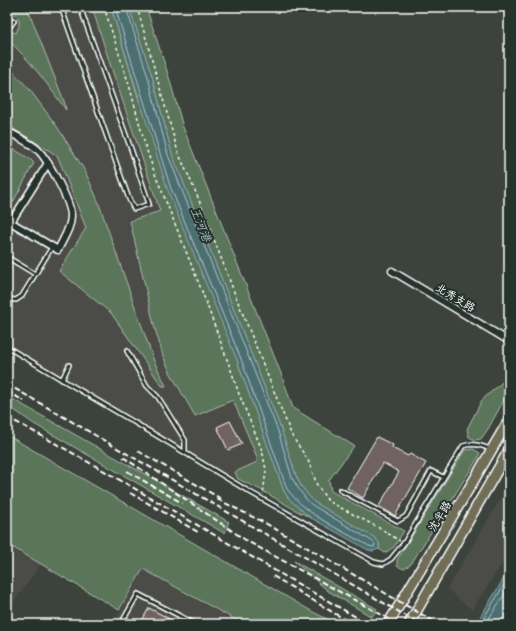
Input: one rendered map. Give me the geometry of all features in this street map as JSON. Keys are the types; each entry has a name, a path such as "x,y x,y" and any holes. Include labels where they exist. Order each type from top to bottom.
{"main road":[{"name":"沈半路","path":"388,624 509,420"},
{"path":"409,624 509,450"}],"street":[{"path":"7,131 37,149 45,158 48,163 68,199 71,215 69,228 58,250 9,221 48,163"},
{"name":"北秀支路","path":"392,271 509,341"}],"lane":[{"path":"61,7 129,199 134,209 149,204 80,7"},
{"path":"7,26 9,27 14,21"},
{"path":"7,299 16,300 22,296 52,246"},
{"path":"7,257 35,274"},
{"path":"7,347 262,499 374,562 383,564 391,558 404,543 463,446 472,444 482,445 492,450"},
{"path":"127,351 148,386 158,397 185,440 185,452"},
{"path":"62,380 69,365"},
{"path":"340,490 398,520 406,516 431,471 444,477"},
{"path":"121,624 138,594 195,624"}],"path":[{"path":"104,7 130,88 145,145 155,174 203,294 232,373 238,394 262,450 266,470 262,499"},
{"path":"136,7 178,152 197,195 292,436 308,460 318,485 328,501 404,543"}],"shaded area":[{"path":"7,7 92,7 160,211 130,221 233,400 257,457 257,462 235,472 238,479 183,454 121,414 7,345"},
{"path":"509,484 509,553 472,610 447,589"},
{"path":"7,513 57,541 7,612"},
{"path":"143,569 240,624 113,624"}],"green space":[{"path":"10,7 27,7 64,101 66,110 31,64 7,39 7,30 16,33 19,26 19,19 10,10"},
{"path":"92,7 111,7 139,100 237,360 284,491 289,499 311,518 238,479 235,472 257,462 257,457 233,400 195,416 171,374 163,356 154,325 130,221 160,211"},
{"path":"129,7 146,7 168,74 183,127 282,376 293,408 354,446 329,480 331,491 404,531 394,547 385,553 379,549 379,543 375,538 314,502 301,486 296,476 281,429 172,154 152,76"},
{"path":"7,65 30,90 58,128 85,171 98,201 154,361 166,386 162,386 111,313 59,271 86,228 58,157 7,125"},
{"path":"7,145 34,163 10,208 7,208"},
{"path":"509,376 509,391 488,429 481,439 475,440 469,437 467,429 482,400"},
{"path":"7,396 229,522 224,533 34,424 7,405"},
{"path":"7,435 313,612 337,624 243,624 143,569 119,610 7,544"},
{"path":"473,449 480,453 478,458 411,564 404,569 397,566 397,560 465,450"},
{"path":"294,561 377,609 372,617 328,591"}],"water":[{"path":"111,7 129,7 152,76 172,154 281,429 296,476 301,486 314,502 375,538 379,543 379,549 373,551 368,550 311,518 289,499 284,491 237,360 167,188"},
{"path":"509,570 509,624 479,624 479,619"}],"building":[{"path":"230,421 242,444 228,450 217,427"},
{"path":"377,437 393,445 392,448 408,456 410,454 426,463 395,516 379,506 399,472 383,463 363,498 347,488"},
{"path":"149,608 179,624 140,624"}],"railway":[{"path":"7,384 420,624"},
{"path":"7,391 24,401"},
{"path":"7,417 111,475 368,624"},
{"path":"138,451 223,500"},
{"path":"123,457 247,541 397,624"},
{"path":"127,471 182,503"},
{"path":"130,493 198,532"},
{"path":"217,499 265,523 438,624"},
{"path":"273,576 352,624"}],"water label":[{"name":"王河港","path":"202,224"}]}
